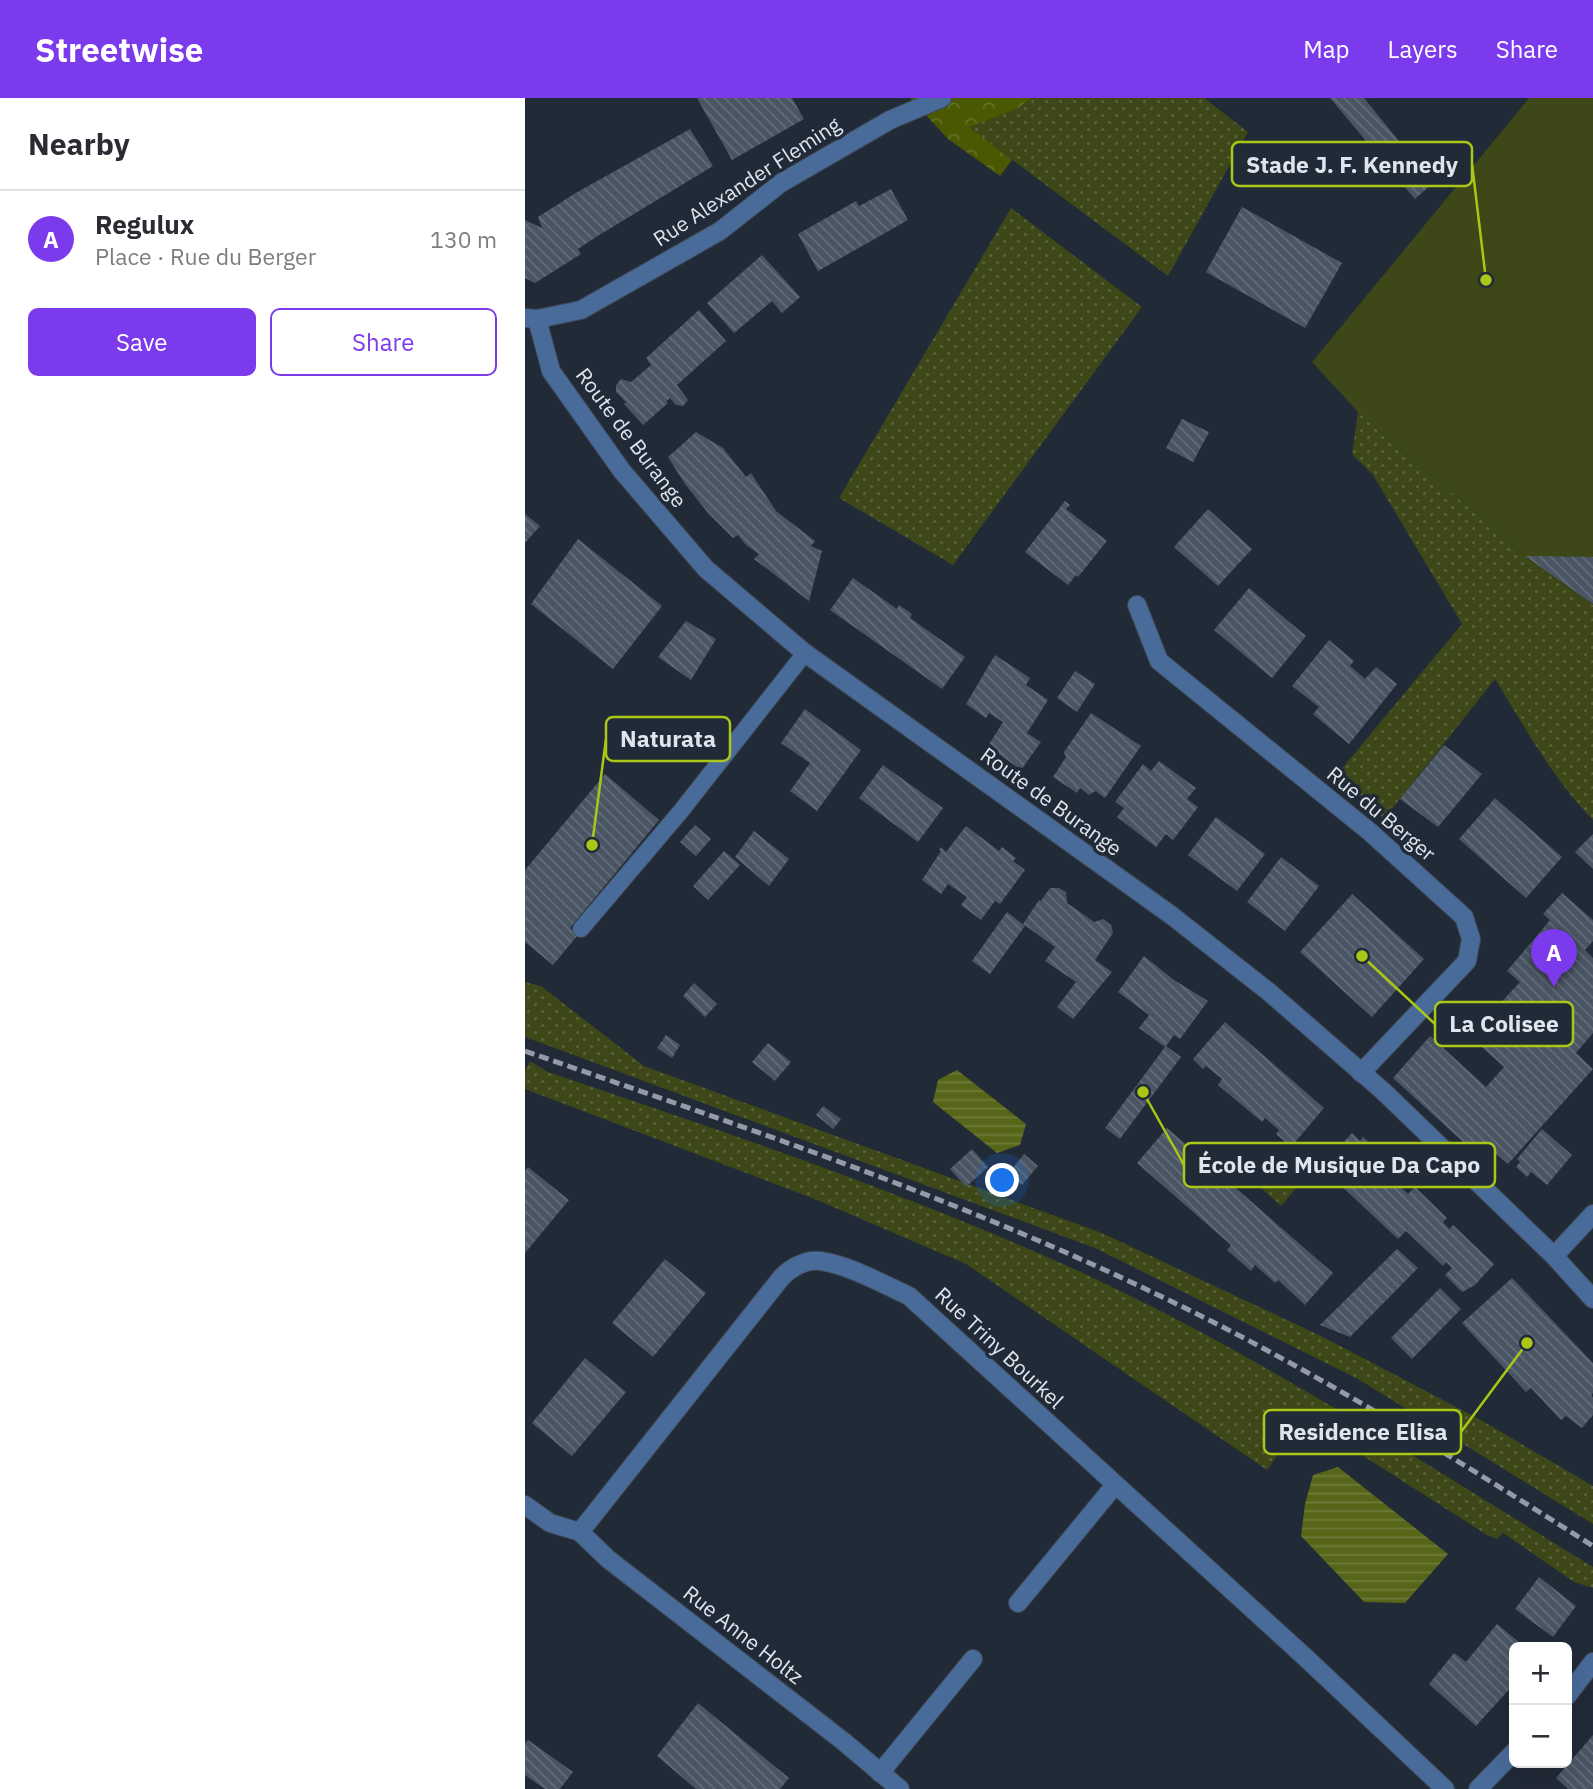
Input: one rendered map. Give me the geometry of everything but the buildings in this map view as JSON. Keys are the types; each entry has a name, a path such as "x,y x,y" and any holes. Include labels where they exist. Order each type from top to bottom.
{"street":[{"name":"Rue Alexander Fleming","path":"531,318 581,310 720,231 792,176 890,120 942,98"},
{"name":"Route de Burange","path":"531,318 551,370 622,471 706,569 805,653 1171,915 1269,992 1361,1073 1554,1256 1593,1299"},
{"name":"Rue du Berger","path":"1137,605 1159,661 1370,832 1464,916 1471,939 1467,961 1361,1073"},
{"path":"1554,1256 1593,1214"},
{"name":"Rue Triny Bourkel","path":"580,1532 790,1267 818,1261 871,1278 909,1296 1306,1658 1445,1789"},
{"path":"1018,1603 1115,1485"},
{"path":"525,1505 550,1523 580,1532"},
{"name":"Rue Anne Holtz","path":"580,1532 608,1559 843,1741 900,1789"},
{"path":"880,1773 973,1659"},
{"path":"1572,1689 1593,1662"},
{"path":"1481,1788 1509,1757"}],"lane":[{"path":"581,929 681,811 805,653"}],"shaded area":[{"path":"1032,98 1204,98 1248,132 1168,276 968,127 1017,109"},
{"path":"1529,98 1593,98 1593,605 1539,568 1358,412 1312,362"},
{"path":"1011,208 1142,307 953,565 839,498"},
{"path":"1358,412 1539,568 1593,605 1593,820 1552,770 1495,679 1384,819 1335,777 1462,624 1373,475 1352,454"},
{"path":"525,982 541,986 644,1066 1102,1233 1325,1338 1479,1419 1593,1486 1593,1524 1358,1379 1095,1248 525,1037"},
{"path":"530,1061 548,1072 751,1142 952,1217 1083,1273 1149,1305 1279,1375 1593,1567 1593,1588 1574,1582 1503,1533 1497,1539 1487,1535 1304,1418 1267,1470 966,1264 817,1200 525,1089 525,1071"},
{"path":"957,1070 1026,1124 1020,1145 997,1153 933,1102 938,1080"},
{"path":"1311,1170 1281,1206 1247,1175 1265,1181 1280,1182"},
{"path":"1338,1467 1448,1554 1405,1603 1364,1602 1301,1536 1305,1504 1313,1475"}],"green space":[{"path":"910,98 1032,98 1017,109 969,127 1012,160 1000,176 948,139"}],"railway":[{"path":"525,1051 844,1164 1079,1258 1213,1322 1324,1382 1593,1546"}],"place":[{"name":"Stade J. F. Kennedy","path":"1486,280"},
{"name":"Naturata","path":"592,845"},
{"name":"La Colisee","path":"1362,956"},
{"name":"Regulux","path":"1554,987"},
{"name":"École de Musique Da Capo","path":"1143,1092"},
{"name":"Residence Elisa","path":"1527,1343"}]}
